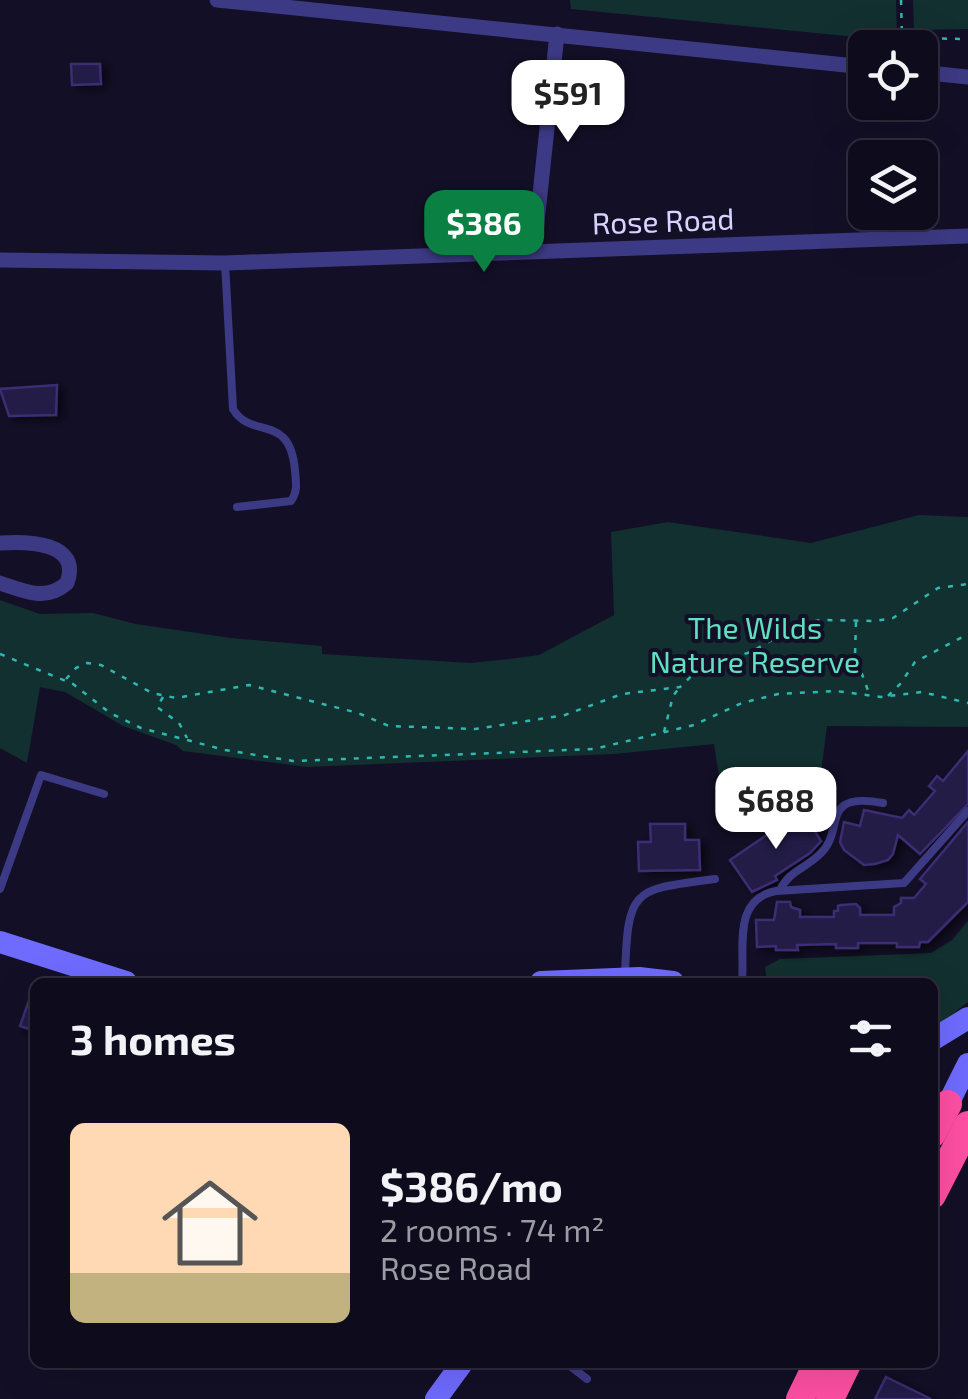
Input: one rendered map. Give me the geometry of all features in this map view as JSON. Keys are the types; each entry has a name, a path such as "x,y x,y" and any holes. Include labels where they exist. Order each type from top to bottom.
{"highway":[{"path":"938,1182 968,1125"},
{"path":"800,1399 815,1368"},
{"path":"830,1399 845,1368"}],"street":[{"path":"217,0 848,64"},
{"path":"534,251 558,34"},
{"path":"938,74 968,77"},
{"name":"Rose Road","path":"0,260 225,263 968,236"},
{"path":"0,544 52,547 64,554 70,566 66,583 49,594 0,583"},
{"path":"0,942 113,978"},
{"path":"938,1036 968,1018"},
{"path":"949,1105 968,1064"},
{"path":"436,1399 459,1368"}],"lane":[{"path":"225,263 233,408 243,420 272,430 290,444 296,492 291,501 237,506"},
{"path":"0,889 41,775 104,794"},
{"path":"780,890 790,873 823,851 835,817 844,807 856,801 884,803"},
{"path":"742,978 745,916 761,895 780,890 904,883 968,812"},
{"path":"624,978 626,942 637,899 646,890 661,886 715,880"},
{"path":"572,1368 586,1379"}],"path":[{"path":"901,0 902,38 968,39"},
{"path":"664,733 674,696 702,666 751,652 800,624 893,618 938,588 968,584"},
{"path":"857,621 855,655 870,696"},
{"path":"887,696 915,662 968,634"},
{"path":"0,654 65,680 110,714 141,728 293,761 594,749 664,733 760,697 922,692 968,702"},
{"path":"65,680 76,668 102,665 164,696 192,698 248,686 358,713 389,726 476,730 564,716 622,694 680,687"},
{"path":"164,696 157,707 179,722 187,741"}],"green space":[{"path":"570,0 896,0 897,30 848,30 848,36 571,9"},
{"path":"913,0 968,0 968,29 914,30"},
{"name":"The Wilds Nature Reserve","path":"919,515 968,517 968,727 827,726 820,781 722,795 714,744 614,754 307,767 183,751 123,726 65,692 40,687 27,763 0,748 0,600 40,614 93,613 136,624 231,638 322,646 322,654 471,663 539,655 614,615 611,532 668,522 811,543"},
{"path":"968,921 968,1002 938,1025 938,978 766,978 765,967 780,959 931,953 952,940"}],"building":[{"path":"71,64 100,64 101,84 72,85"},
{"path":"57,385 56,415 9,416 0,389"},
{"path":"968,751 968,804 920,854 898,835 893,854 875,864 864,865 844,850 840,842 844,822 860,826 864,810 902,818 909,810 914,815 935,791 929,786 937,776 943,781"},
{"path":"802,811 821,841 775,876 777,880 752,892 730,860"},
{"path":"968,822 968,902 928,942 920,942 919,947 858,943 858,948 836,948 836,944 797,945 798,950 757,947 756,920 774,920 777,902 790,902 791,907 800,910 800,917 834,917 838,906 856,904 860,915 894,915 894,907 901,903 901,898 914,898 926,884 920,879"},
{"path":"650,824 685,824 685,840 699,840 700,870 639,871 638,842 651,842"},
{"path":"30,998 30,1029 20,1026"},
{"path":"886,1377 931,1399 875,1399"}]}
